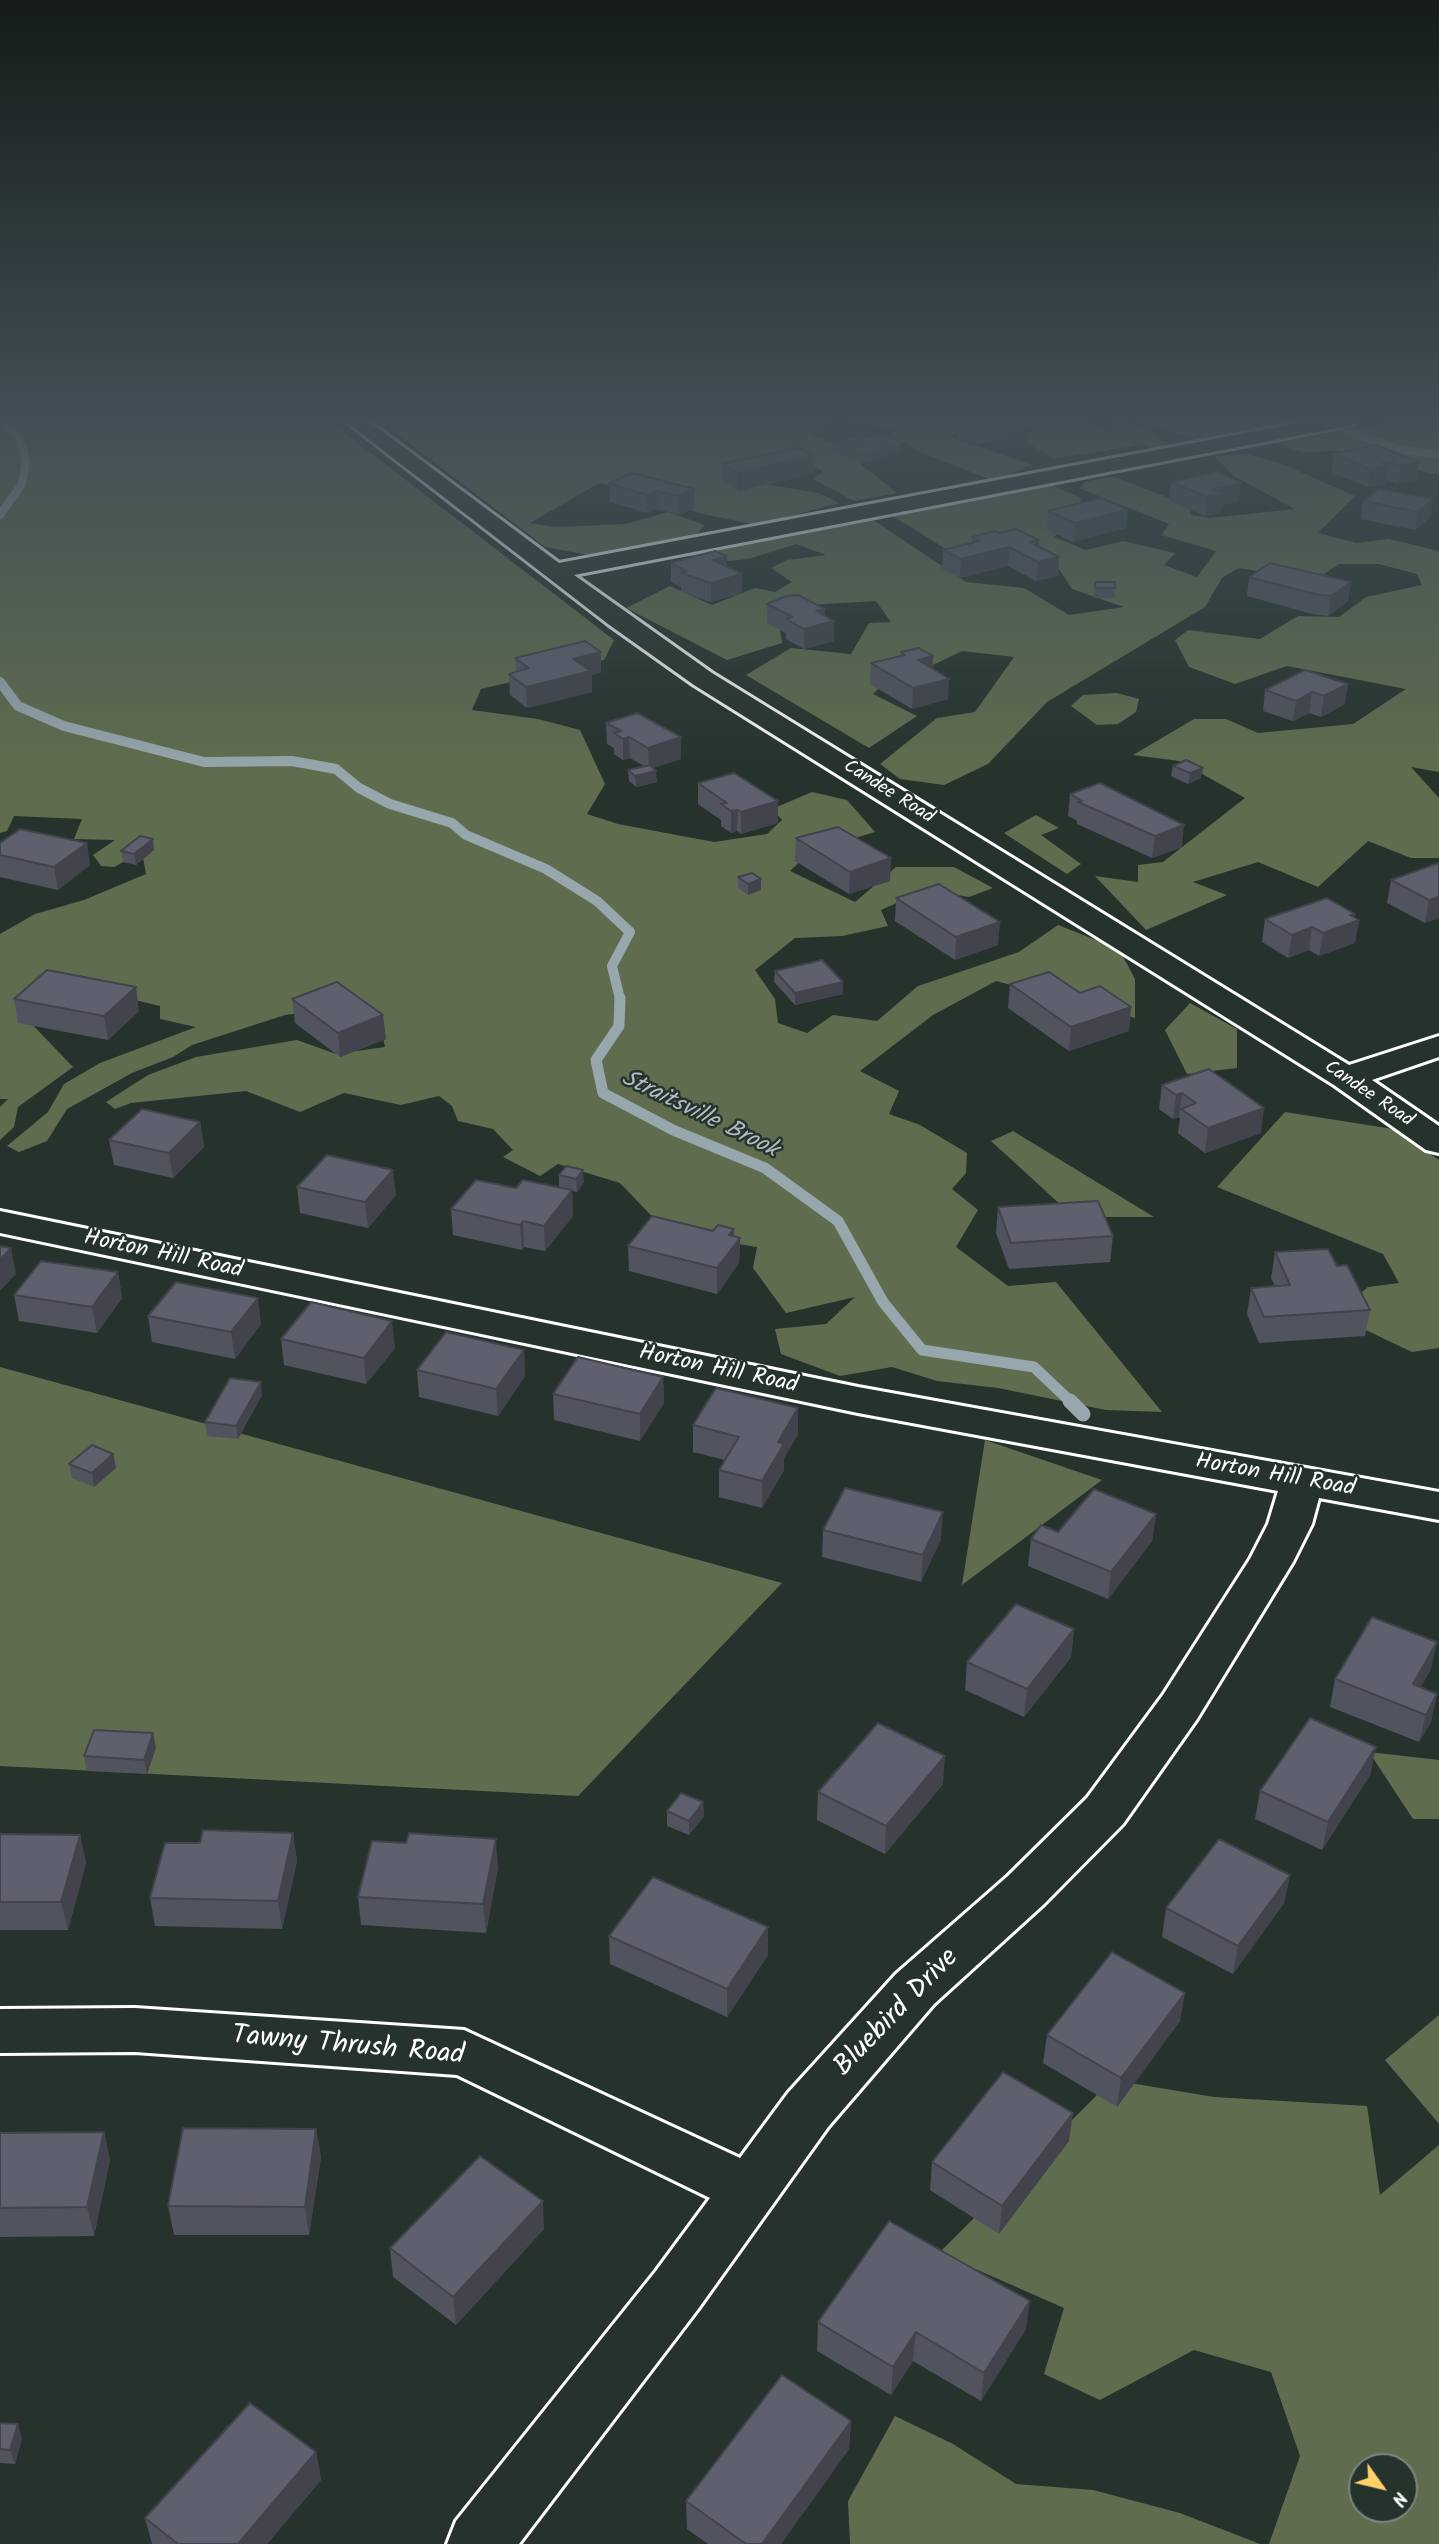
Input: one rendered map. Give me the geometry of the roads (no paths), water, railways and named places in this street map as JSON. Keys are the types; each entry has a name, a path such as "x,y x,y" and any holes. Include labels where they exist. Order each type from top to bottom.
{"street":[{"name":"Candee Road","path":"513,539 617,619 703,679 1346,1078 1439,1142"},
{"path":"556,571 725,539"},
{"path":"1346,1078 1439,1046"},
{"name":"Horton Hill Road","path":"0,1222 858,1400 1439,1506"},
{"name":"Bluebird Drive","path":"479,2544 677,2290 808,2110 915,1989 1026,1890 1105,1811 1180,1707 1271,1562 1290,1524 1302,1482"},
{"name":"Tawny Thrush Road","path":"0,2032 135,2030 464,2053 750,2190"}],"waterway":[{"name":"Straitsville Brook","path":"0,682 18,706 64,726 204,762 292,761 336,769 359,788 390,804 452,823 466,835 546,869 597,901 630,932 612,966 620,999"},
{"name":"Straitsville Brook","path":"620,999 619,1026 596,1060 603,1093 673,1130 765,1168 838,1221 883,1302 922,1350 1034,1367 1072,1403"},
{"name":"Straitsville Brook","path":"1072,1403 1083,1414"}]}
